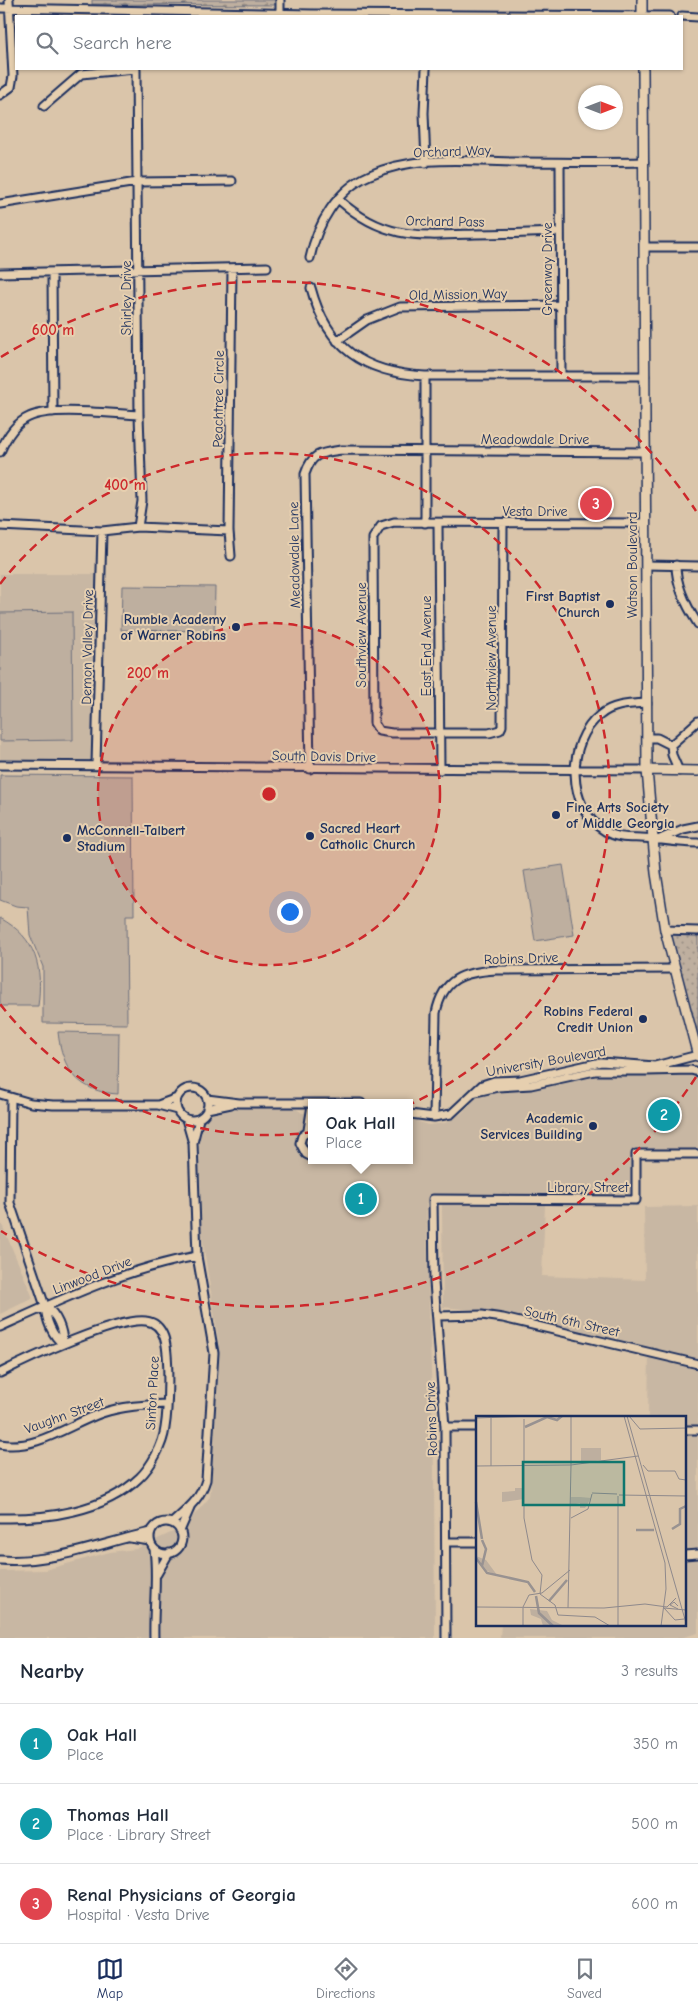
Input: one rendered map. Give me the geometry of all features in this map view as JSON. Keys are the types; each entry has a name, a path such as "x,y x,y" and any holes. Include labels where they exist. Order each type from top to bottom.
{"main road":[{"path":"642,0 642,15"},
{"name":"Watson Boulevard","path":"642,70 647,770 665,930 695,1036 698,1055"},
{"path":"647,770 698,771"}],"street":[{"path":"280,0 280,13"},
{"path":"0,8 9,4 135,13 280,13 312,15"},
{"path":"0,95 11,87 13,76 12,16 9,4"},
{"path":"683,16 698,17"},
{"path":"44,106 81,74 125,70"},
{"name":"Shirley Drive","path":"136,70 139,415 142,501 138,528"},
{"path":"426,70 424,113 426,163"},
{"name":"Orchard Way","path":"310,258 322,220 339,200 356,183 368,175 396,166 457,161 644,162"},
{"name":"Greenway Drive","path":"560,162 559,305 561,375"},
{"path":"0,204 137,182 232,181"},
{"name":"Orchard Pass","path":"339,200 355,214 374,224 412,236 560,232"},
{"path":"644,247 698,247"},
{"path":"0,272 52,273 267,267"},
{"name":"Peachtree Circle","path":"231,556 229,531 232,268"},
{"path":"52,273 53,412"},
{"path":"311,288 321,318 337,341 355,357 379,370 425,376 645,376"},
{"name":"Old Mission Way","path":"337,341 367,320 400,307 559,305"},
{"path":"425,376 425,523"},
{"path":"0,452 6,440 21,422 30,416 53,412 139,415"},
{"name":"Meadowdale Lane","path":"310,769 305,474 309,462 323,452 341,450 425,451"},
{"name":"Meadowdale Drive","path":"425,451 645,452"},
{"name":"Vesta Drive","path":"425,523 645,523"},
{"name":"Southview Avenue","path":"425,523 387,524 376,531 373,538 374,716 376,728 384,732 439,733"},
{"name":"East End Avenue","path":"438,523 440,770"},
{"name":"Northview Avenue","path":"439,733 489,734 500,730 502,726 503,523"},
{"path":"0,526 102,530 138,528 229,531"},
{"name":"Demon Valley Drive","path":"96,765 102,530"},
{"path":"676,565 676,576 680,589 698,624"},
{"path":"646,566 698,566"},
{"path":"647,702 626,704 600,715 590,726 579,743 575,770 577,791 584,810 595,825 606,832 622,838 655,839 678,844 698,843"},
{"path":"671,745 698,721"},
{"path":"647,738 657,738 671,745"},
{"path":"671,745 672,755 679,771"},
{"name":"South Davis Drive","path":"0,765 310,769 647,770"},
{"path":"655,839 684,828 698,826"},
{"path":"665,930 698,931"},
{"name":"Robins Drive","path":"434,1117 436,1013 439,999 445,988 456,979 480,971 496,970 675,970"},
{"name":"University Boulevard","path":"646,1071 655,1066 698,1055"},
{"name":"University Boulevard","path":"413,1114 445,1117 456,1111 488,1082 520,1080 601,1062 655,1066"},
{"name":"University Boulevard","path":"475,1092 498,1087 531,1085 594,1071 691,1070 698,1072"},
{"path":"158,1105 177,1098 183,1091 192,1088 201,1091 207,1098 239,1103 308,1103"},
{"path":"0,1094 53,1106 158,1105 177,1110 186,1119 193,1143"},
{"path":"11,1098 10,1203 45,1306 46,1316 57,1339 63,1344"},
{"path":"177,1098 177,1110"},
{"path":"207,1098 207,1109"},
{"path":"157,1574 168,1553 180,1545 180,1531 190,1508 203,1489 206,1480 214,1354 197,1256 193,1143 198,1119 207,1109 239,1103"},
{"path":"186,1119 198,1119"},
{"path":"308,1132 302,1136 300,1144 308,1155"},
{"name":"Library Street","path":"433,1199 636,1200 636,1154 698,1154"},
{"name":"Robins Drive","path":"433,1199 434,1282 445,1427 446,1638"},
{"name":"Linwood Drive","path":"0,1327 111,1278 175,1260 197,1256"},
{"name":"South 6th Street","path":"438,1316 474,1314 503,1318 698,1364"},
{"name":"Sinton Place","path":"0,1373 63,1344 97,1331 134,1321 153,1323 160,1329 167,1348 165,1429 159,1448 140,1478 122,1491 94,1504 47,1516 0,1518"},
{"name":"Vaughn Street","path":"0,1444 22,1444 40,1440 102,1413 141,1406 166,1404"},
{"path":"445,1427 476,1427"},
{"path":"172,1523 190,1508"},
{"path":"0,1560 26,1560 58,1556 151,1532 162,1522 172,1523 180,1531"},
{"path":"151,1532 150,1541 154,1549 157,1574 154,1603 154,1638"},
{"path":"128,1538 150,1541"},
{"path":"446,1542 476,1542"},
{"path":"154,1549 168,1553"}],"shaded area":[{"path":"0,574 101,574 96,765 0,766"},
{"path":"695,1073 698,1083 698,1150 639,1150 638,1205 545,1205 542,1276 645,1280 644,1207 698,1206 698,1633 680,1638 500,1638 501,1626 686,1626 686,1416 648,1416 649,1348 503,1313 443,1307 442,1205 426,1204 434,1471 435,1638 0,1638 0,1571 45,1570 110,1552 136,1549 175,1531 188,1522 210,1497 219,1344 202,1236 198,1124 205,1116 215,1112 249,1107 292,1106 302,1113 308,1113 308,1164 413,1164 413,1120 429,1125 445,1123 462,1113 477,1097 495,1092 539,1088 583,1077"},
{"path":"0,1220 33,1298 0,1314"}],"green space":[{"path":"92,0 275,0 275,5 92,4"},
{"path":"122,586 215,587 214,631 121,630"},
{"path":"72,612 73,740 0,741 0,613"},
{"name":"McConnell-Talbert Stadium","path":"0,775 133,776 134,915 126,915 127,1024 43,1023 43,967 30,935 28,907 16,906 0,900"},
{"path":"563,865 574,935 535,941 524,871"},
{"path":"0,918 22,935 35,955 39,979 38,1006 0,1006"},
{"path":"665,930 698,931 698,1048"},
{"path":"58,1032 119,1033 118,1094 93,1089 83,1084 75,1076 68,1068 60,1045"}],"place":[{"name":"Renal Physicians of Georgia","path":"596,504"},
{"name":"First Baptist Church","path":"610,604"},
{"name":"Rumble Academy of Warner Robins","path":"236,627"},
{"name":"Fine Arts Society of Middle Georgia","path":"556,815"},
{"name":"Sacred Heart Catholic Church","path":"310,836"},
{"name":"McConnell-Talbert Stadium","path":"67,838"},
{"name":"Robins Federal Credit Union","path":"643,1019"},
{"name":"Thomas Hall","path":"664,1115"},
{"name":"Academic Services Building","path":"593,1126"},
{"name":"Oak Hall","path":"361,1199"}]}
